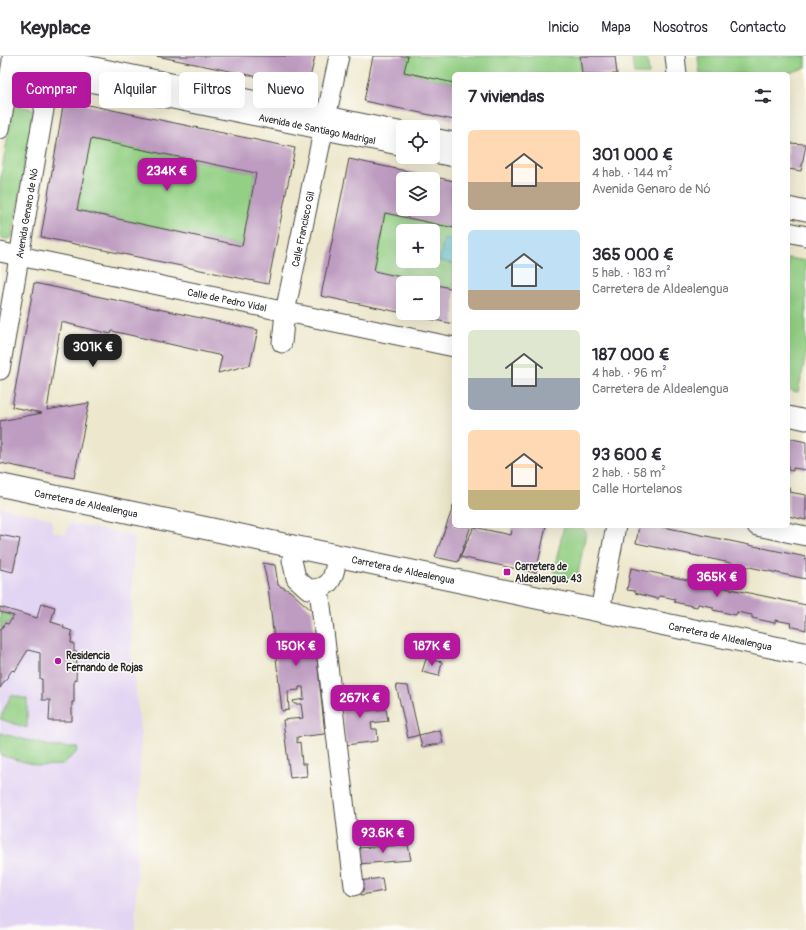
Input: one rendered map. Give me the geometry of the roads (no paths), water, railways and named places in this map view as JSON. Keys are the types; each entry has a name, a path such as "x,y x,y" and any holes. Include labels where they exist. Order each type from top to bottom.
{"street":[{"name":"Calle Francisco Gil","path":"282,343 285,312 339,56"},
{"path":"675,56 677,72"},
{"name":"Avenida de Santiago Madrigal","path":"13,57 52,63 325,122 396,131"},
{"path":"0,129 13,57"},
{"name":"Avenida Genaro de Nó","path":"0,370 52,63"},
{"name":"Avenida de Santiago Madrigal","path":"325,122 396,144"},
{"path":"440,139 452,142"},
{"path":"440,154 452,157"},
{"path":"790,207 806,210"},
{"path":"790,232 806,236"},
{"name":"Calle de Pedro Vidal","path":"0,252 452,347"},
{"path":"790,416 806,420"},
{"name":"Carretera de Aldealengua","path":"0,485 806,654"},
{"path":"600,611 616,528"},
{"path":"768,528 806,536"},
{"path":"294,547 292,560 296,578 308,589 319,589 330,583 335,569 337,556"},
{"path":"319,589 354,886"}],"water":[{"path":"444,239 452,241 452,264 440,261"}],"place":[{"name":"Carretera de Aldealengua, 43","path":"507,572"},
{"name":"Residencia Fernando de Rojas","path":"58,661"}]}
